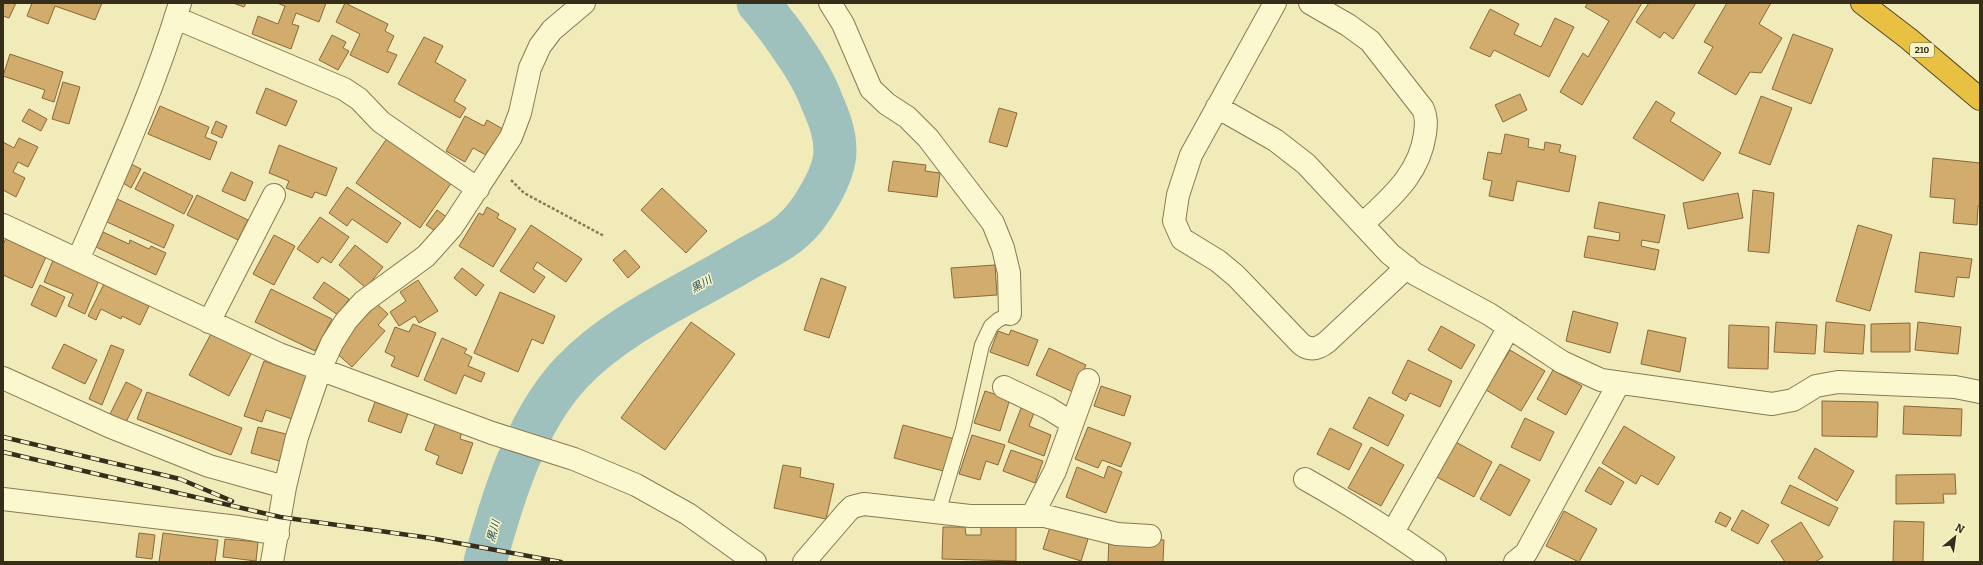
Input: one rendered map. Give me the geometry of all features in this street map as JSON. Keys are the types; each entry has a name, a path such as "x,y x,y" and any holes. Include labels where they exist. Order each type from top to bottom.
{"highway":[{"name":"210","path":"1862,3 1909,39 1980,99"}],"street":[{"path":"272,562 285,486 297,437 320,370 332,344 358,307 426,256 438,244 478,189 517,125 530,68 540,46 552,30 584,3"},
{"path":"830,3 843,24 871,89 887,104 907,117 928,138 994,223 1003,248 1009,273 1010,314"},
{"path":"1275,3 1191,155 1180,190 1174,221 1182,239 1218,261 1236,276 1301,344 1311,349 1321,347 1407,267"},
{"path":"1310,3 1348,25 1370,41 1423,109 1426,115 1424,141 1420,155 1408,178 1399,190 1363,224"},
{"path":"78,260 136,129 178,11 344,89 359,99 381,122 478,189"},
{"path":"1217,107 1275,140 1306,164 1390,254 1415,274 1489,314 1562,362 1601,380 1772,404 1793,400 1816,386 1838,382 1955,387 1980,392"},
{"path":"209,322 274,195"},
{"path":"3,225 261,346 320,370 492,433 574,459 636,484 688,514 755,562"},
{"path":"1393,532 1509,327"},
{"path":"3,378 110,427 209,466 285,486"},
{"path":"1032,516 1048,488 1088,380"},
{"path":"1515,562 1526,552 1619,383"},
{"path":"1004,387 1048,408 1072,423"},
{"path":"1305,479 1346,502 1393,532 1435,562"},
{"path":"3,499 238,527 278,534"},
{"path":"804,562 846,512 858,505 872,504 938,513 987,516 1045,516 1117,534 1150,536"}],"lane":[{"path":"938,513 963,429 982,345 991,326 998,320 1010,314"}],"path":[{"path":"494,164 524,193 604,236"}],"building":[{"path":"3,3 16,3 9,18 3,16"},
{"path":"32,3 102,3 95,20 55,6 48,24 27,16"},
{"path":"233,3 246,3 244,7"},
{"path":"277,3 326,3 319,22 296,13 292,24 299,26 291,49 252,34 258,16 278,24 285,6"},
{"path":"345,3 388,24 385,31 394,36 387,51 397,55 388,73 350,55 360,34 336,22"},
{"path":"1588,3 1642,3 1582,105 1560,92 1583,53 1588,57 1609,21 1585,7"},
{"path":"1649,3 1696,3 1673,39 1664,32 1660,38 1636,22"},
{"path":"1727,3 1771,3 1759,24 1782,38 1761,73 1750,72 1736,95 1698,73 1713,47 1704,42"},
{"path":"1490,9 1519,24 1514,34 1541,47 1555,18 1574,27 1549,77 1494,50 1490,57 1470,48"},
{"path":"1793,34 1833,49 1811,104 1772,89"},
{"path":"332,35 346,42 343,48 349,51 338,70 319,60"},
{"path":"424,37 443,46 435,62 466,80 454,101 466,108 460,118 398,84"},
{"path":"10,54 63,72 54,102 42,98 45,90 3,76"},
{"path":"63,82 80,87 69,124 52,119"},
{"path":"266,88 297,101 286,126 256,113"},
{"path":"1520,94 1527,110 1503,122 1495,105"},
{"path":"1761,96 1792,108 1770,165 1739,153"},
{"path":"1656,101 1675,113 1670,121 1721,153 1703,181 1633,138"},
{"path":"160,106 209,127 205,137 217,142 210,160 148,134"},
{"path":"999,108 1017,113 1007,147 989,142"},
{"path":"29,109 47,119 41,131 22,121"},
{"path":"465,116 484,126 487,120 508,132 496,155 488,150 486,155 473,148 465,162 446,151"},
{"path":"216,121 227,126 222,138 211,133"},
{"path":"1505,134 1529,139 1528,147 1544,150 1545,142 1561,145 1559,152 1576,156 1569,192 1517,181 1513,201 1489,196 1492,181 1483,179 1488,152 1501,154"},
{"path":"388,137 452,182 420,228 356,183"},
{"path":"19,138 38,147 28,167 18,162 13,172 25,178 16,197 3,190 3,142 14,148"},
{"path":"279,145 337,168 326,196 315,192 312,198 286,188 289,181 269,173"},
{"path":"1933,158 1980,163 1980,206 1978,206 1977,225 1953,223 1955,199 1930,197"},
{"path":"893,161 926,165 925,171 940,173 937,197 888,191"},
{"path":"129,163 141,169 131,188 120,181"},
{"path":"144,172 193,196 184,214 135,189"},
{"path":"231,172 253,182 245,201 222,191"},
{"path":"347,187 401,223 387,243 352,219 347,226 329,213"},
{"path":"662,188 707,231 686,253 641,210"},
{"path":"1753,190 1774,193 1769,253 1748,251"},
{"path":"1738,193 1743,218 1688,229 1683,203"},
{"path":"197,195 248,220 238,240 187,215"},
{"path":"117,199 174,225 164,248 107,222"},
{"path":"1599,202 1665,215 1659,243 1642,240 1641,246 1659,250 1655,270 1584,257 1588,236 1619,241 1620,233 1594,228"},
{"path":"487,207 499,214 497,218 516,229 493,267 459,246 479,213 483,215"},
{"path":"437,210 448,218 438,233 426,225"},
{"path":"320,217 349,237 331,263 322,257 318,263 297,249"},
{"path":"531,225 582,259 566,282 537,262 533,269 545,277 534,293 500,271"},
{"path":"1858,225 1892,235 1870,311 1836,301"},
{"path":"103,232 129,244 130,240 149,249 151,246 166,253 156,275 96,247"},
{"path":"274,235 295,246 274,285 253,274"},
{"path":"6,239 46,257 32,288 3,275 3,244"},
{"path":"355,245 383,267 366,288 339,265"},
{"path":"625,250 640,267 628,278 613,260"},
{"path":"1920,252 1972,259 1969,278 1957,277 1954,297 1915,292"},
{"path":"54,258 100,278 85,314 68,306 73,294 44,282"},
{"path":"995,265 997,295 954,298 951,268"},
{"path":"462,268 484,285 476,296 454,278"},
{"path":"821,278 846,287 829,338 804,330"},
{"path":"418,280 438,311 419,323 415,316 399,326 390,312 406,301 400,292"},
{"path":"324,282 349,299 338,315 313,298"},
{"path":"104,284 149,306 140,325 122,316 121,319 101,309 96,320 88,316"},
{"path":"40,285 65,297 56,317 31,305"},
{"path":"271,289 332,319 315,351 255,322"},
{"path":"500,292 555,316 543,344 532,339 518,372 474,353"},
{"path":"377,304 388,314 378,325 385,331 352,367 333,350"},
{"path":"1573,311 1618,323 1610,353 1566,341"},
{"path":"691,322 735,354 665,450 621,418"},
{"path":"1776,322 1817,325 1815,354 1774,352"},
{"path":"1826,322 1865,325 1863,354 1824,352"},
{"path":"1918,322 1961,327 1958,354 1915,350"},
{"path":"1910,323 1910,352 1871,352 1871,324"},
{"path":"413,324 436,333 418,377 391,366 395,357 385,352 395,327 409,332"},
{"path":"1729,325 1769,327 1768,369 1728,368"},
{"path":"1441,326 1475,345 1461,369 1428,350"},
{"path":"1011,330 1038,340 1028,366 990,352 998,331 1009,335"},
{"path":"1648,330 1686,338 1680,372 1641,364"},
{"path":"212,332 252,352 229,396 189,375"},
{"path":"442,338 467,349 464,353 472,357 468,366 485,373 481,382 464,375 456,394 424,380"},
{"path":"64,344 97,360 85,384 52,368"},
{"path":"111,345 124,350 102,405 89,399"},
{"path":"1049,348 1086,365 1073,392 1036,375"},
{"path":"1510,350 1545,371 1521,411 1486,390"},
{"path":"1408,360 1452,381 1440,407 1410,393 1406,401 1392,393"},
{"path":"264,361 307,376 292,419 266,410 262,422 244,416"},
{"path":"1553,370 1582,386 1566,415 1537,399"},
{"path":"126,382 142,390 126,422 110,414"},
{"path":"1101,386 1131,396 1124,416 1094,406"},
{"path":"985,391 1010,399 1000,431 974,423"},
{"path":"147,392 242,428 231,455 137,419"},
{"path":"1369,397 1404,415 1388,446 1353,428"},
{"path":"1822,401 1878,402 1877,437 1822,436"},
{"path":"375,402 387,406 410,408 401,433 368,421"},
{"path":"1904,406 1962,409 1961,436 1903,434"},
{"path":"1021,408 1034,413 1029,426 1051,435 1044,456 1008,442"},
{"path":"1525,418 1554,432 1540,461 1511,447"},
{"path":"436,422 462,431 460,439 473,443 462,474 436,464 439,456 425,450"},
{"path":"903,425 955,439 947,472 894,458"},
{"path":"1624,426 1675,457 1658,485 1641,475 1636,484 1602,463"},
{"path":"258,427 290,435 283,462 251,453"},
{"path":"1088,427 1131,443 1121,467 1102,460 1098,468 1075,459"},
{"path":"1330,428 1362,444 1349,470 1317,454"},
{"path":"972,435 1005,445 998,465 986,461 980,480 959,474"},
{"path":"1454,441 1492,462 1474,497 1435,476"},
{"path":"1371,447 1404,465 1381,506 1348,488"},
{"path":"1815,448 1854,471 1837,501 1798,478"},
{"path":"1011,450 1043,461 1035,483 1003,471"},
{"path":"1500,464 1530,480 1510,516 1480,499"},
{"path":"783,465 801,468 800,477 834,484 826,519 774,508"},
{"path":"1108,466 1122,472 1106,513 1066,497 1077,467 1104,478"},
{"path":"1599,467 1624,482 1611,505 1585,491"},
{"path":"1955,474 1956,494 1943,494 1944,503 1896,504 1896,475"},
{"path":"1790,485 1838,508 1829,526 1781,503"},
{"path":"1742,510 1769,525 1758,544 1731,530"},
{"path":"1564,511 1597,529 1579,562 1546,546"},
{"path":"1720,512 1731,518 1726,527 1715,522"},
{"path":"981,520 1016,521 1016,561 942,559 943,527 965,527 966,535 981,535"},
{"path":"1894,521 1924,522 1923,562 1893,562"},
{"path":"1801,522 1823,557 1815,562 1785,562 1771,541"},
{"path":"1050,527 1088,539 1081,561 1043,549"},
{"path":"139,533 155,535 152,559 136,557"},
{"path":"163,533 218,540 215,562 159,562"},
{"path":"1109,537 1164,540 1163,562 1108,562"},
{"path":"225,539 258,542 256,561 223,557"}],"waterway":[{"name":"黒川","path":"485,562 499,512 518,461 541,413 556,391 572,372 590,354 633,324 782,239 806,216 826,183 831,172 835,151 833,132 827,114 818,92 803,64 779,29 758,3"}],"railway":[{"path":"3,437 180,479 232,501"},
{"path":"3,452 280,517 430,538 561,562"}]}
